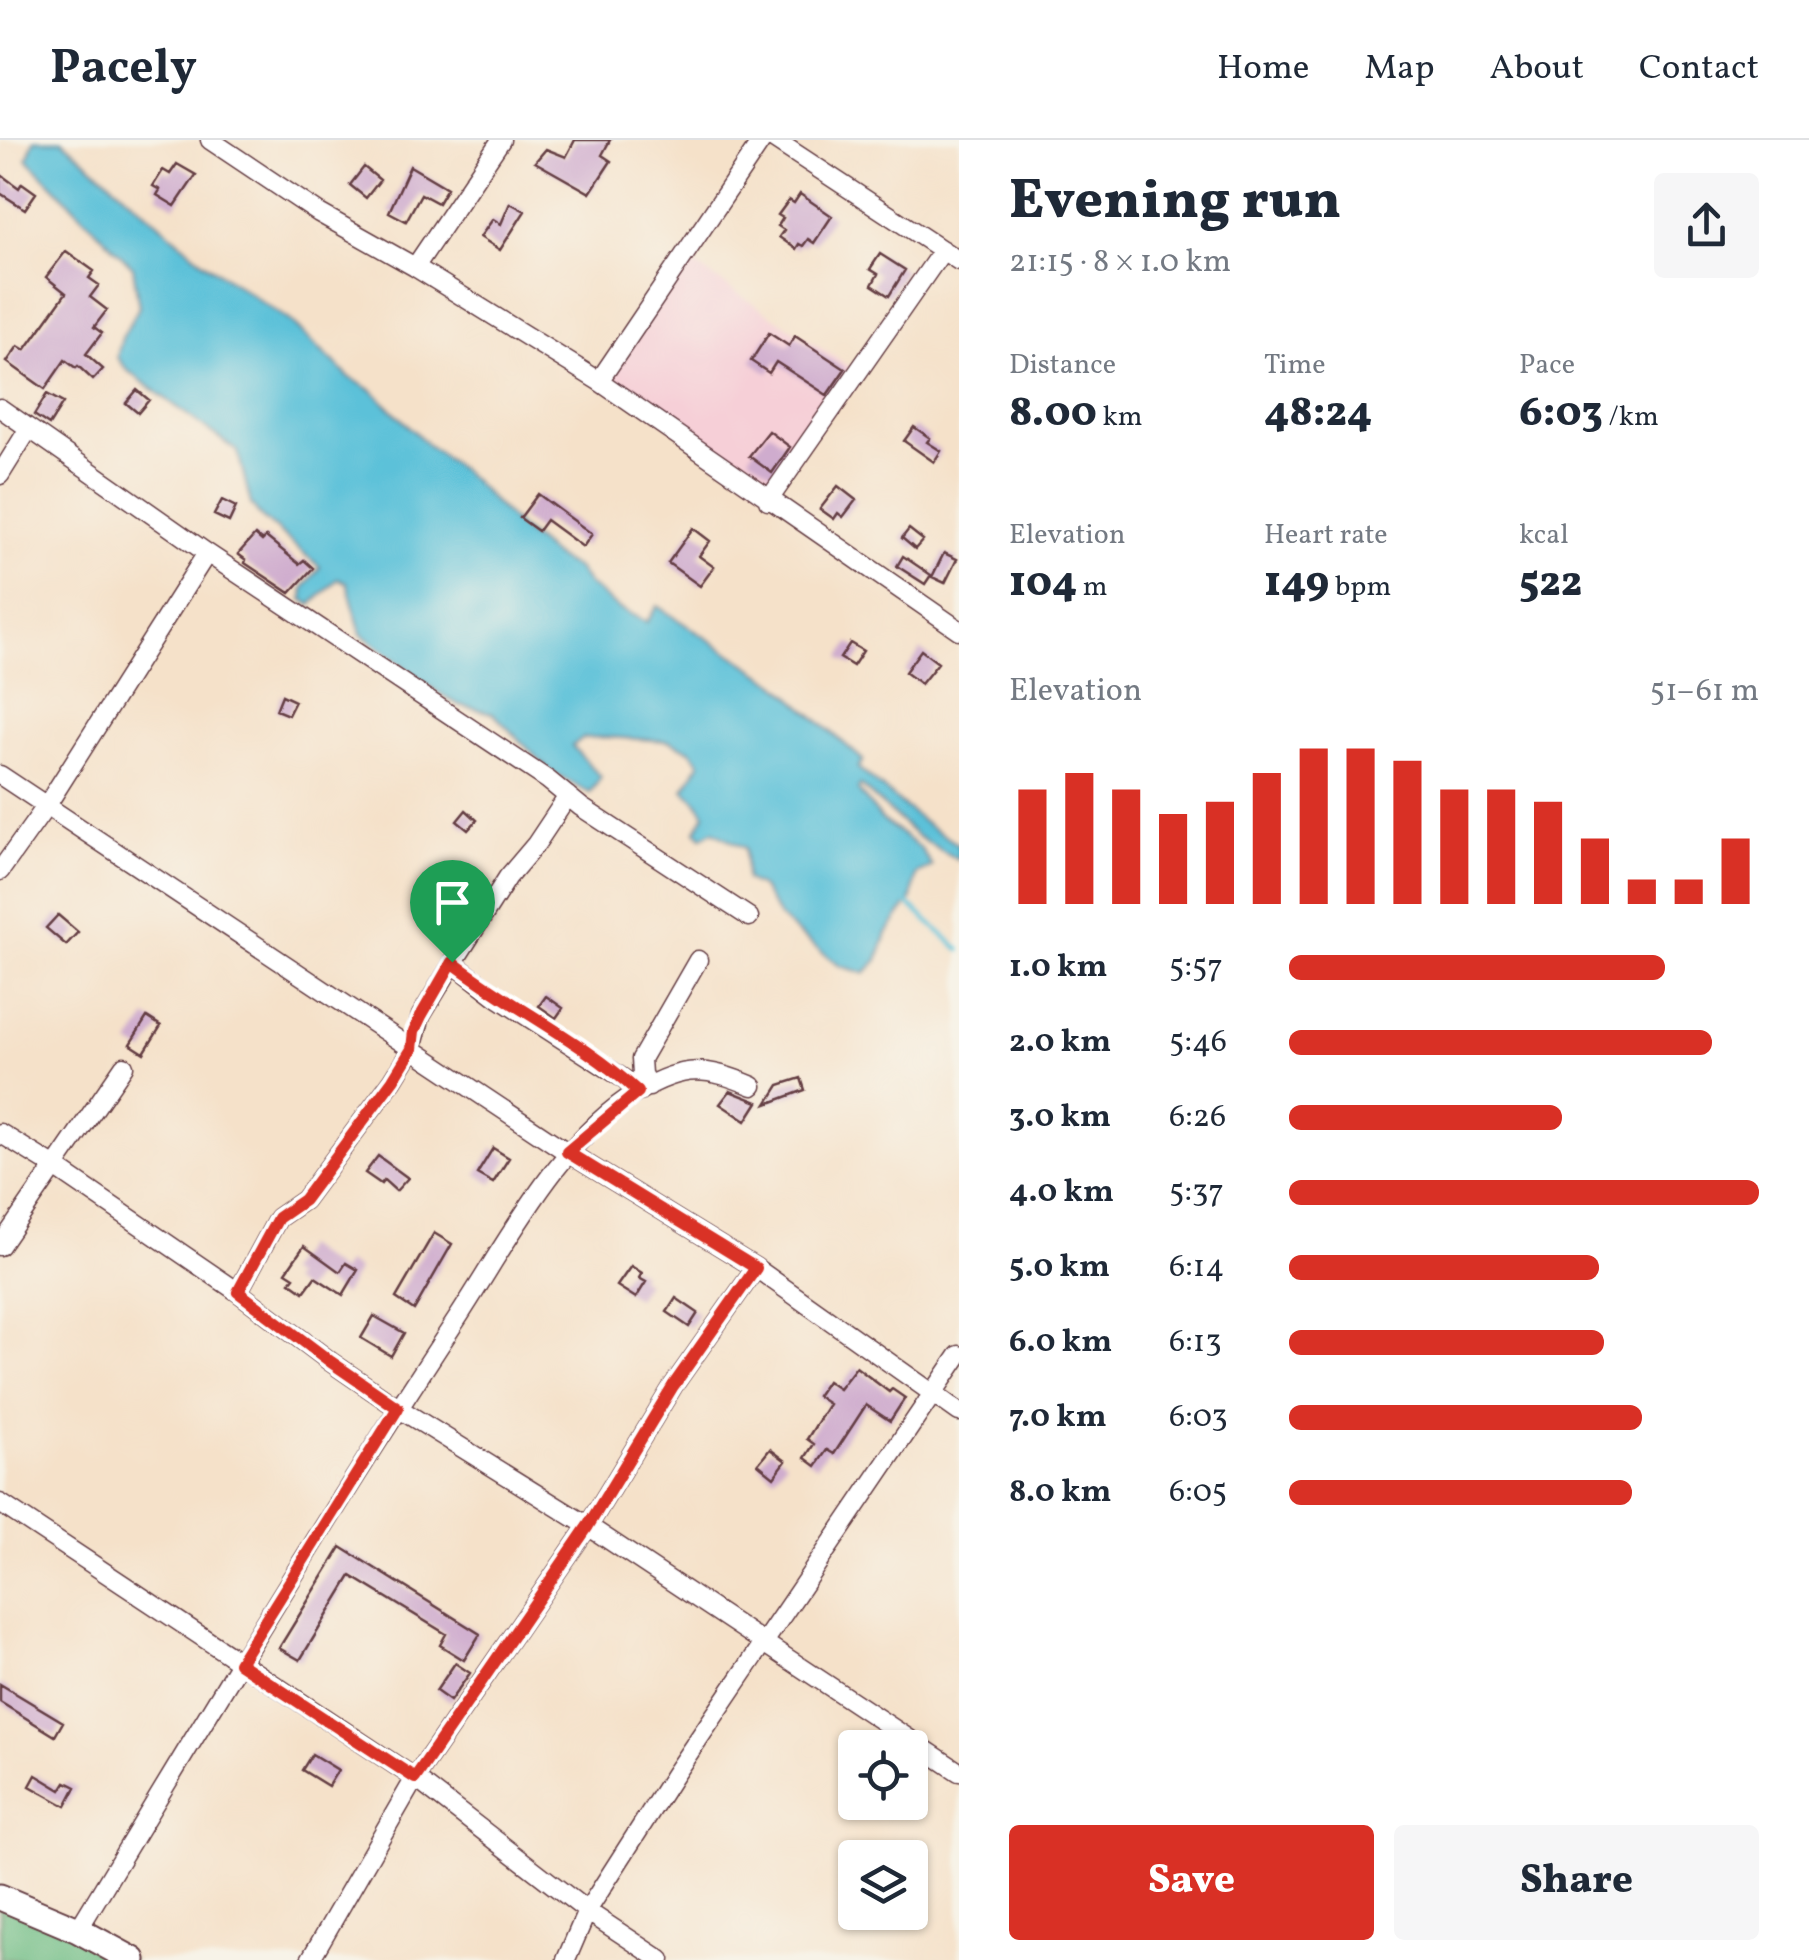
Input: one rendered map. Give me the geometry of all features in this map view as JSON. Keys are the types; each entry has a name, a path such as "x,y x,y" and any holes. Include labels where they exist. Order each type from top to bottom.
{"main road":[{"path":"0,1897 78,1930 133,1960"}],"street":[{"path":"210,140 236,147 319,213 416,267 599,382 958,628"},
{"path":"416,267 501,140"},
{"path":"599,382 762,140"},
{"path":"768,500 951,255 775,140"},
{"path":"0,408 750,918"},
{"path":"0,475 28,430"},
{"path":"0,871 45,808 208,552"},
{"path":"0,776 567,1152 756,1268 959,1412"},
{"path":"238,1292 278,1218 304,1200 393,1080 412,1049 421,1016 452,962 508,876 536,844 568,796"},
{"path":"644,1089 641,1058 698,960"},
{"path":"452,962 497,996 644,1089"},
{"path":"0,1246 124,1066"},
{"path":"78,1930 398,1408 567,1152 644,1089 680,1072 715,1071 753,1086"},
{"path":"0,1134 238,1292 398,1408 588,1526 959,1772"},
{"path":"310,1960 415,1778 588,1526 673,1386 756,1268"},
{"path":"566,1960 588,1911 674,1775 959,1356"},
{"path":"0,1503 415,1778 588,1911 661,1960"}],"shaded area":[{"path":"687,260 854,370 768,494 605,382"}],"green space":[{"path":"0,1897 133,1960 0,1960"}],"water":[{"path":"34,140 62,140 206,264 290,321 350,378 373,391 428,445 466,474 519,527 555,557 577,569 588,584 619,609 647,622 657,606 777,684 863,760 858,768 923,822 956,843 958,860 917,836 860,785 858,790 881,819 920,848 932,866 916,875 912,898 887,933 878,960 865,973 840,966 791,928 779,917 762,888 746,880 745,848 713,831 702,837 696,831 705,814 684,790 700,763 690,750 669,741 584,738 572,746 601,777 590,793 550,771 493,713 459,705 361,634 347,582 338,579 311,605 303,599 304,588 320,567 251,504 238,452 127,370 117,357 122,338 139,307 133,267 27,159"}],"building":[{"path":"575,140 610,140 602,155 611,161 590,193 535,162 546,149 566,157"},
{"path":"177,164 196,175 175,206 157,195 160,190 153,186 163,170 170,174"},
{"path":"410,166 447,188 438,203 421,194 406,221 389,212"},
{"path":"364,167 380,180 366,198 350,185"},
{"path":"0,174 19,188 22,183 36,193 25,209 0,193"},
{"path":"800,194 832,216 814,243 808,239 796,249 779,237 784,230 778,226 783,218 778,215 789,200 794,203"},
{"path":"510,203 525,211 500,250 480,237 493,219 501,224"},
{"path":"66,251 94,271 89,278 99,285 90,297 107,310 94,327 102,333 86,354 103,369 93,380 65,360 45,389 7,362 18,346 25,350 66,293 46,277"},
{"path":"880,254 905,270 889,296 872,285 878,274 870,269"},
{"path":"769,333 789,346 795,336 845,369 827,395 776,362 769,373 751,361"},
{"path":"137,390 149,400 138,413 126,403"},
{"path":"47,394 63,403 49,425 34,415"},
{"path":"914,427 941,451 934,462 904,441"},
{"path":"769,431 790,447 772,473 749,456"},
{"path":"838,486 856,500 843,517 838,513 834,519 820,509"},
{"path":"538,494 592,534 583,547 546,520 538,531 520,518"},
{"path":"222,500 236,507 229,522 214,515"},
{"path":"693,528 710,541 699,556 714,567 700,586 668,563"},
{"path":"909,529 923,540 915,549 902,538"},
{"path":"255,535 262,541 266,537 299,564 304,560 313,568 290,593 238,554"},
{"path":"944,553 957,559 945,583 932,577"},
{"path":"903,556 931,575 925,584 897,566"},
{"path":"850,643 863,651 853,666 840,658"},
{"path":"921,650 938,663 921,684 905,672"},
{"path":"282,695 295,701 288,715 276,710"},
{"path":"466,810 477,820 468,830 457,821"},
{"path":"58,915 78,932 66,945 46,928"},
{"path":"546,996 563,1008 556,1018 539,1006"},
{"path":"147,1017 161,1026 144,1053 130,1044"},
{"path":"801,1078 805,1090 767,1104 779,1085"},
{"path":"730,1091 758,1102 746,1121 720,1104"},
{"path":"493,1148 509,1158 493,1183 477,1174"},
{"path":"378,1156 408,1178 396,1191 384,1180 381,1184 365,1173"},
{"path":"434,1233 452,1244 414,1310 396,1298"},
{"path":"304,1246 340,1272 346,1263 358,1270 343,1295 315,1277 304,1292 290,1282 294,1277 286,1272"},
{"path":"631,1266 642,1273 639,1278 646,1282 636,1298 617,1286"},
{"path":"676,1298 698,1313 689,1327 667,1312"},
{"path":"374,1316 404,1333 391,1356 361,1338"},
{"path":"856,1367 889,1392 892,1389 905,1398 890,1421 866,1405 834,1454 827,1450 816,1466 805,1458 814,1444 807,1439 829,1404 817,1396 827,1381 839,1389"},
{"path":"770,1449 786,1461 774,1477 758,1464"},
{"path":"341,1547 480,1634 464,1660 440,1645 446,1634 351,1576 300,1660 279,1648"},
{"path":"455,1663 470,1673 450,1701 436,1691"},
{"path":"0,1684 63,1722 55,1736 0,1702"},
{"path":"312,1754 338,1770 328,1786 302,1770"},
{"path":"36,1775 61,1790 66,1782 76,1787 66,1806 30,1786"}],"waterway":[{"path":"905,901 959,949"}],"route":[{"path":"452,962 638,1092 567,1152 756,1268 673,1386 588,1526 415,1778 239,1663 398,1408 238,1292 278,1218 304,1200 393,1080 412,1049 421,1016 452,962"}]}
